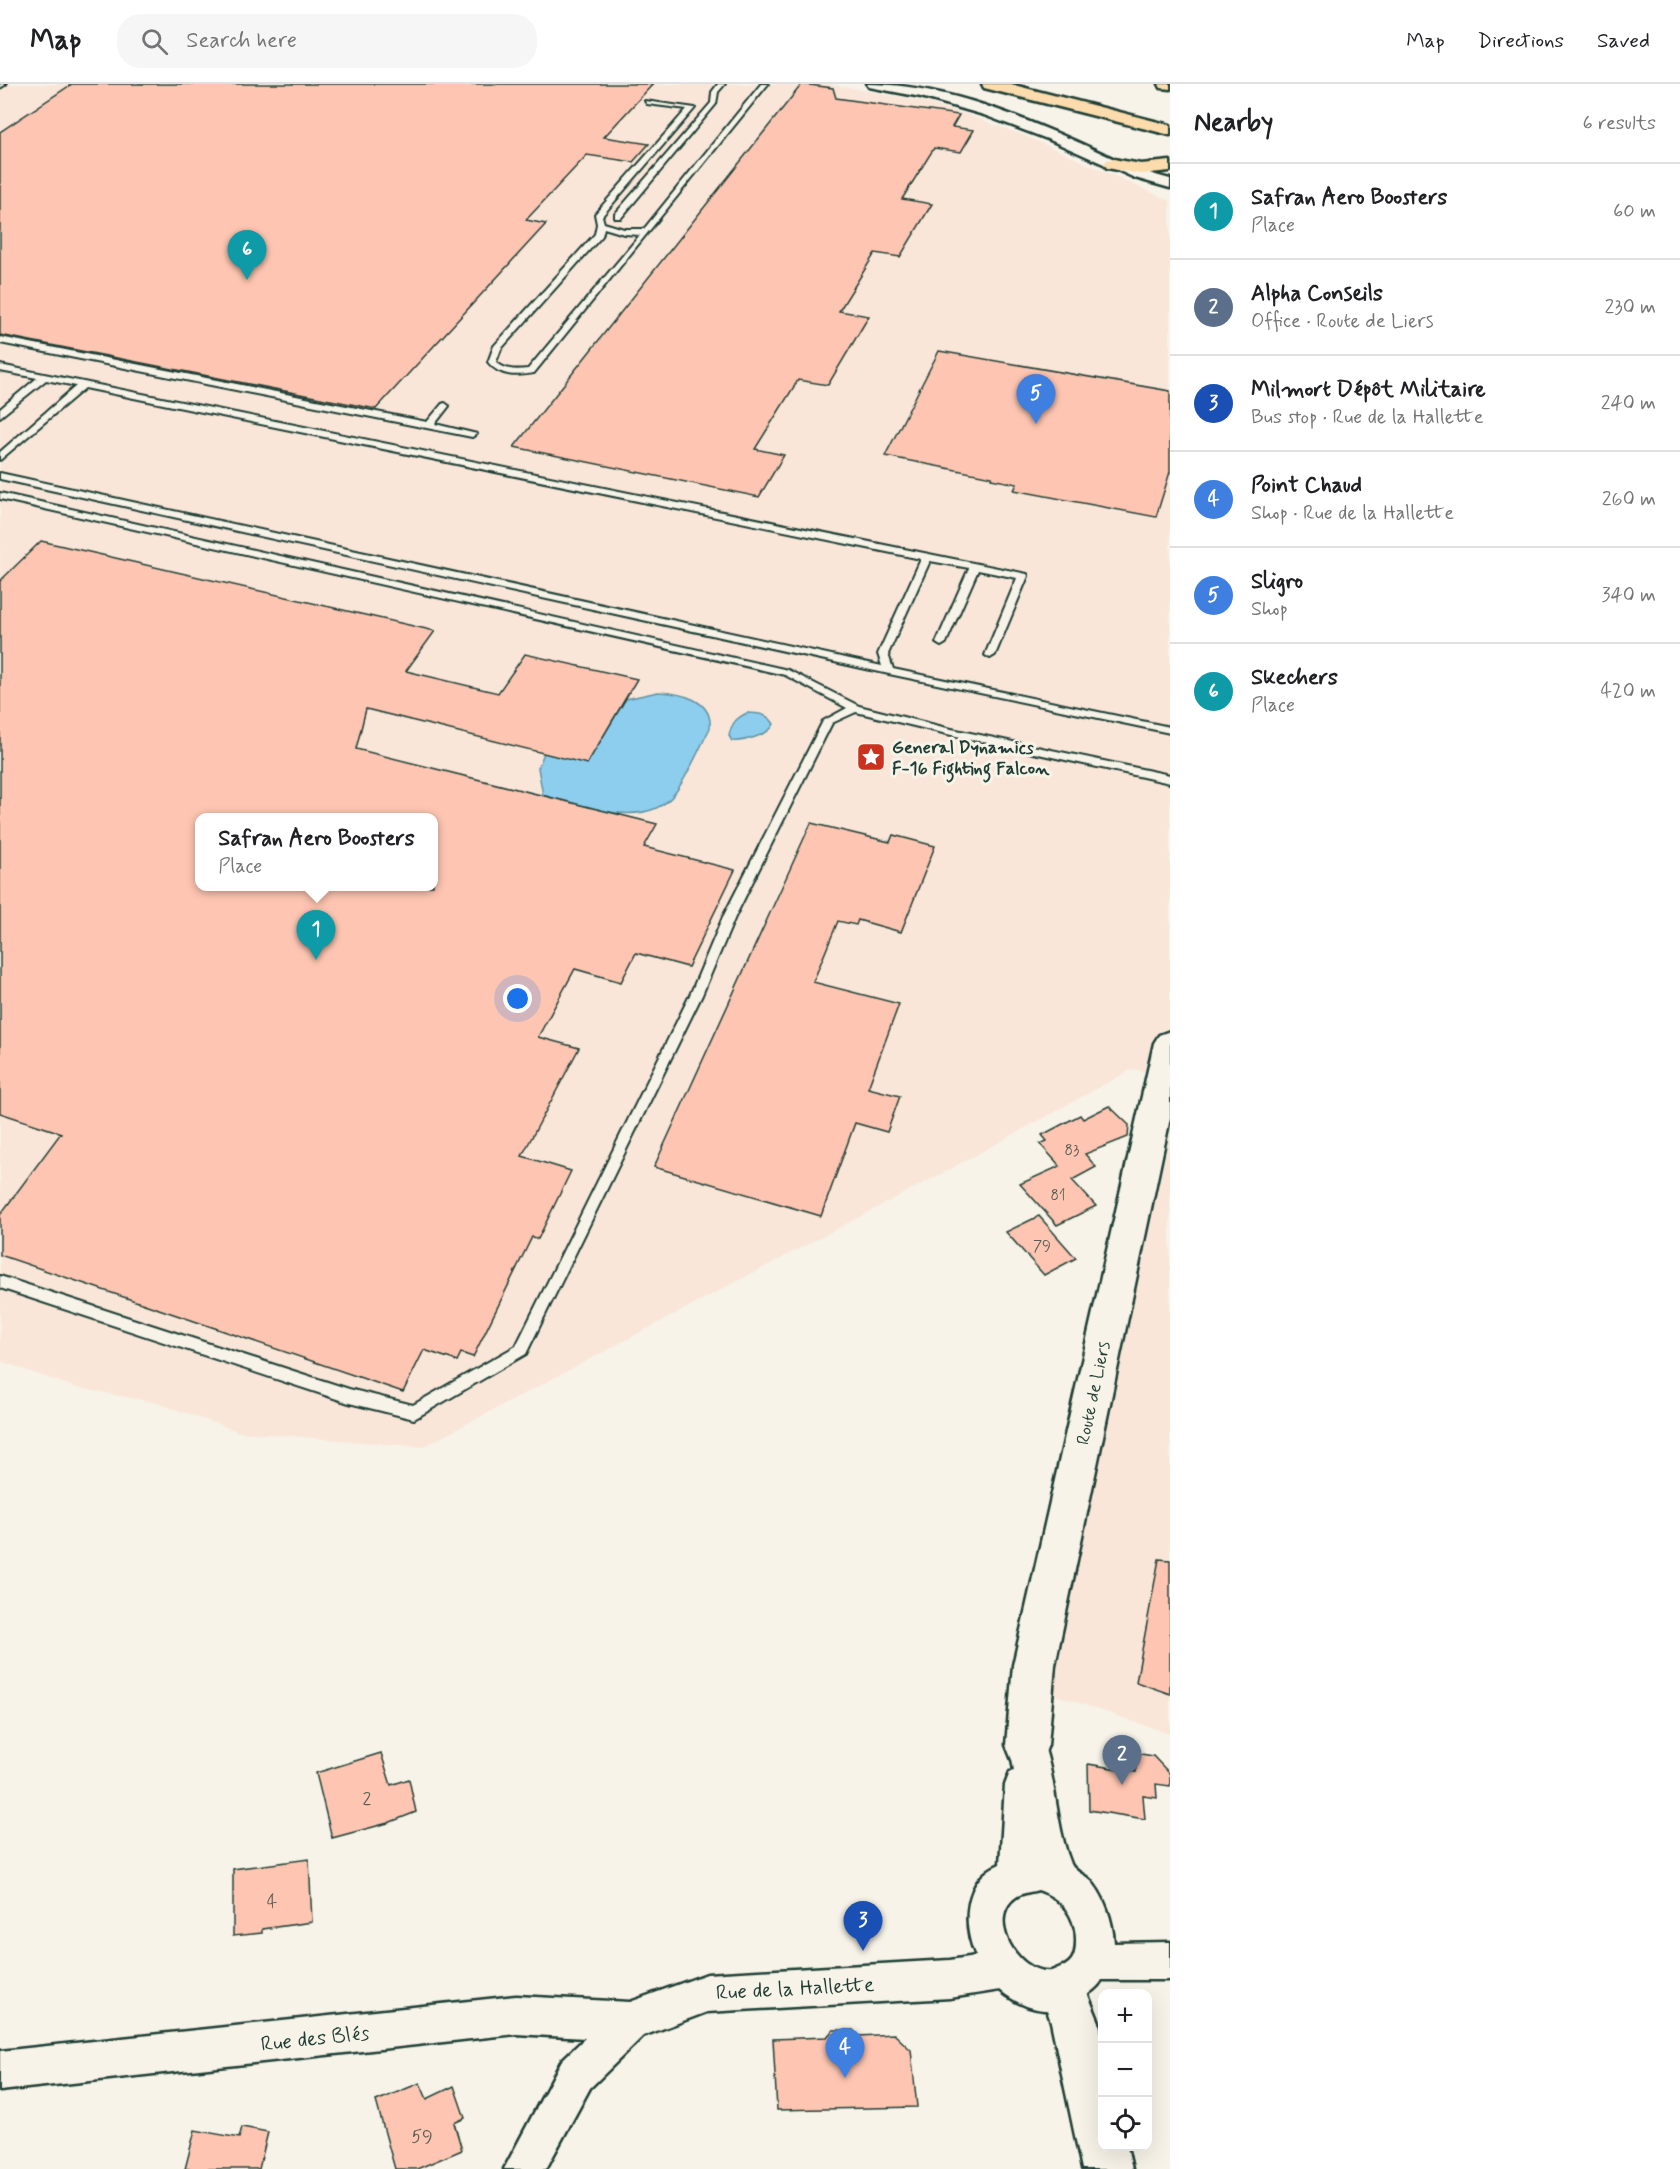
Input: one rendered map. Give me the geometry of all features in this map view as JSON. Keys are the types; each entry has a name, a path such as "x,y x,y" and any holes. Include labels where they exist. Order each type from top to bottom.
{"highway":[{"path":"990,84 1170,130"},
{"path":"1142,123 1170,138"},
{"path":"1113,165 1141,169 1170,166"}],"street":[{"path":"874,84 952,100 1057,137 1137,175 1170,184"},
{"name":"Route de Liers","path":"1018,1873 1020,1815 1034,1665 1170,1043"},
{"name":"Route de Liers","path":"1027,1745 1039,1817 1057,1878"},
{"path":"1038,1872 1057,1878 1080,1897 1094,1923 1095,1951 1084,1975 1062,1989 1042,1990 1022,1984 987,1966 982,1918 994,1889 1018,1873 1038,1872"},
{"path":"1095,1951 1104,1962 1170,1960"},
{"name":"Rue de la Hallette","path":"524,2169 576,2074 630,2021 707,1993 950,1979 987,1966"},
{"path":"1062,1989 1075,2022 1107,2169"},
{"name":"Rue des Blés","path":"0,2071 516,2015 630,2021"}],"lane":[{"path":"618,216 714,104 715,92 722,84"},
{"path":"647,102 692,108 598,216 601,224 598,234 497,348 492,362 497,369 515,373 531,370 765,84"},
{"path":"601,224 618,232 635,234 647,231"},
{"path":"0,340 472,434"},
{"path":"2,371 44,377 1023,576 990,655"},
{"path":"0,414 44,377"},
{"path":"0,457 83,385"},
{"path":"429,425 445,406"},
{"path":"0,476 889,671 1170,730"},
{"path":"0,496 788,673 855,708 947,731 1170,779"},
{"path":"889,671 883,654 927,557"},
{"path":"941,643 975,566"},
{"path":"0,1282 349,1396 414,1412 521,1350 691,1005 729,917 828,721 855,708"}],"shaded area":[{"path":"0,84 827,84 919,100 968,115 1026,136 1170,201 1170,1078 1133,1069 941,1174 423,1447 240,1432 157,1403 74,1387 0,1361"},
{"path":"1170,1133 1170,1734 1050,1693"}],"water":[{"path":"658,692 685,696 701,704 710,718 710,728 689,770 675,793 663,805 647,811 612,812 543,795 538,768 544,753 587,763 626,699"},
{"path":"747,713 762,715 774,724 762,734 749,739 732,741 729,736 731,728 737,719"}],"building":[{"path":"72,84 653,84 604,137 649,144 633,162 587,155 526,220 546,224 376,409 0,335 0,132"},
{"path":"802,84 833,88 836,98 959,115 952,127 974,130 961,152 934,148 902,199 932,204 900,257 875,253 839,311 869,316 828,385 798,380 755,449 784,455 759,497 514,447"},
{"path":"939,351 1170,391 1170,472 1156,517 1014,490 1017,484 991,479 992,477 885,456"},
{"path":"41,541 435,631 406,671 498,693 525,654 637,679 587,764 366,709 356,749 657,824 644,847 735,870 688,967 636,953 621,982 575,969 538,1037 579,1048 522,1156 571,1171 538,1239 532,1237 473,1357 461,1353 457,1361 424,1350 403,1392 0,1255 0,1215 61,1133 0,1113 0,581"},
{"path":"811,823 890,842 893,835 935,846 901,932 858,920 856,925 838,921 813,982 899,1004 868,1088 900,1096 887,1132 855,1123 821,1216 654,1167"},
{"path":"1109,1106 1129,1125 1128,1137 1085,1154 1096,1167 1072,1180 1096,1206 1057,1225 1020,1184 1060,1166 1040,1144 1047,1141 1042,1135 1080,1115 1083,1119"},
{"path":"1039,1216 1076,1258 1044,1275 1006,1232"},
{"path":"1159,1559 1170,1560 1170,1694 1136,1682"},
{"path":"381,1753 391,1785 409,1779 416,1812 388,1823 332,1838 316,1773"},
{"path":"1135,1753 1153,1756 1170,1774 1170,1786 1156,1784 1157,1798 1143,1796 1145,1819 1089,1810 1088,1764 1136,1772"},
{"path":"309,1859 312,1922 262,1929 262,1933 233,1936 233,1869"},
{"path":"833,2030 853,2030 859,2036 894,2034 911,2050 917,2107 777,2110 773,2039 827,2037"},
{"path":"420,2083 427,2099 454,2086 465,2118 454,2123 462,2150 417,2169 395,2169 376,2101"},
{"path":"242,2127 268,2132 259,2169 185,2169 195,2130 239,2138"}],"place":[{"name":"Skechers","path":"247,280"},
{"name":"Sligro","path":"1036,424"},
{"name":"General Dynamics F-16 Fighting Falcon","path":"871,757"},
{"name":"Safran Aero Boosters","path":"316,960"},
{"name":"Alpha Conseils","path":"1122,1785"},
{"name":"Milmort Dépôt Militaire","path":"863,1951"},
{"name":"Point Chaud","path":"845,2078"}]}
